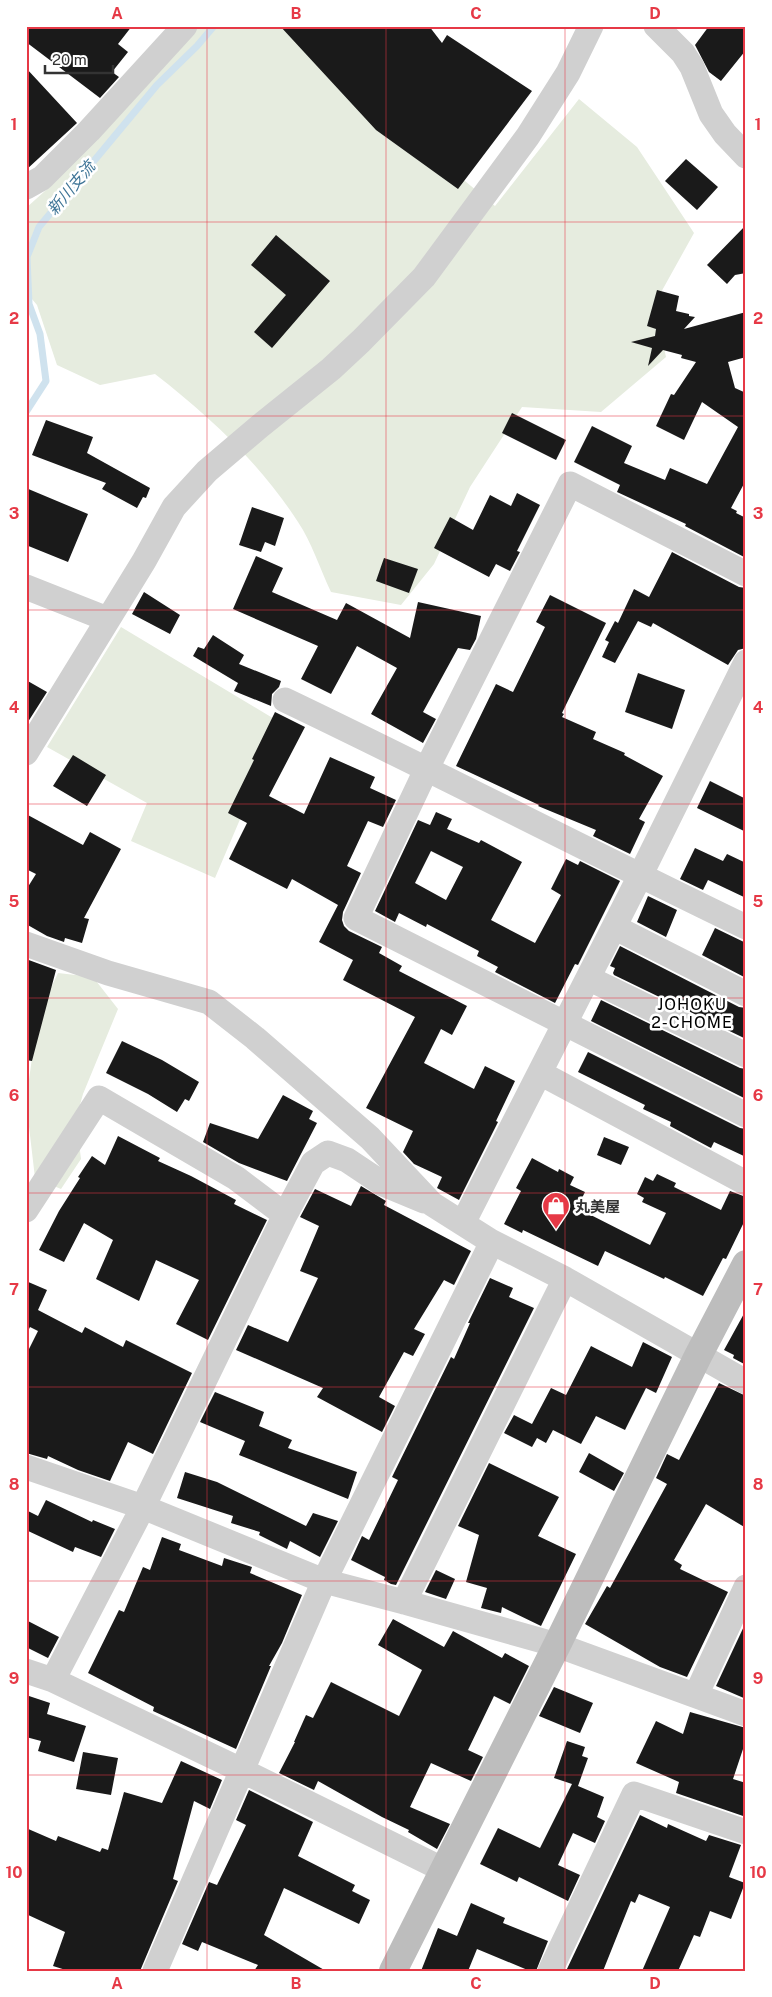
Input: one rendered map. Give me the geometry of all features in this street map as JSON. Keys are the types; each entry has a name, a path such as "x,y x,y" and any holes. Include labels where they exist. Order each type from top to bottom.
{"street":[{"path":"26,188 42,178 90,131 185,26"},
{"path":"26,753 144,561 174,507 207,471 331,369 424,277 528,136 568,73 591,26"},
{"path":"656,26 683,53 692,67 711,114 725,134 746,156"},
{"path":"746,574 570,484 427,768 356,918 746,1115"},
{"path":"26,587 107,620"},
{"path":"463,1223 640,876 746,662"},
{"path":"285,700 427,768 640,876 746,927"},
{"path":"614,927 746,994"},
{"path":"26,944 108,973 209,1002 255,1038 370,1138 432,1204"},
{"path":"588,978 746,1055"},
{"path":"540,1073 746,1183"},
{"path":"26,1210 99,1098 236,1178 285,1215"},
{"path":"53,1680 143,1507 312,1163 328,1153 347,1160 383,1184 432,1204 492,1242 565,1280 746,1382"},
{"path":"154,1971 324,1581 492,1242"},
{"path":"394,1971 557,1645 698,1356 746,1264"},
{"path":"404,1602 565,1280"},
{"path":"26,1467 143,1507 324,1581 557,1645 746,1714"},
{"path":"696,1696 746,1587"},
{"path":"26,1671 53,1680 444,1870"},
{"path":"550,1971 634,1794 746,1832"}],"shaded area":[{"path":"200,26 293,26 405,131 495,206 579,99 637,147 694,233 654,305 666,357 601,412 522,407 470,487 434,564 401,605 331,592 303,530 267,480 214,424 155,374 100,385 57,365 37,305 26,292 26,208 55,182"},
{"path":"121,627 281,723 215,878 131,841 147,803 47,747"},
{"path":"58,973 93,977 118,1009 83,1094 76,1119 81,1159 61,1189 35,1178 26,1101 38,1015"}],"building":[{"path":"26,26 132,26 118,44 128,52 112,72 119,77 100,98 26,42"},
{"path":"280,26 429,26 442,43 447,35 532,91 458,189 376,130"},
{"path":"709,26 746,26 746,50 721,81 709,72 695,45"},
{"path":"26,68 77,123 26,170"},
{"path":"686,159 718,187 697,210 665,181"},
{"path":"746,225 746,273 735,275 727,284 707,265"},
{"path":"276,235 330,281 272,348 254,332 286,295 251,265"},
{"path":"657,290 679,296 676,311 695,317 684,329 746,312 746,357 728,362 735,388 746,393 746,480 731,508 746,518 746,558 685,526 686,524 617,492 620,485 574,462 592,426 632,446 624,463 665,480 670,468 707,484 738,427 702,402 684,440 656,426 671,394 674,395 696,362 681,358 682,355 663,350 648,366 652,348 631,342 655,336 656,329 647,326"},
{"path":"512,413 566,440 556,460 502,433"},
{"path":"46,420 93,437 87,453 150,488 146,498 143,497 137,508 102,489 106,483 32,455"},
{"path":"26,488 88,514 68,562 26,545"},
{"path":"517,493 540,505 517,551 520,552 510,571 496,564 489,577 434,548 450,517 473,530 490,495 511,506"},
{"path":"252,507 284,518 275,546 265,542 261,552 239,545"},
{"path":"672,552 739,587 746,588 746,648 738,650 728,665 653,623 651,627 638,621 615,663 602,657 609,642 605,640 615,621 618,623 634,589 649,597"},
{"path":"256,556 283,568 272,592 337,620 346,603 410,638 418,602 481,616 476,639 470,650 458,648 423,712 436,719 423,743 371,714 397,668 357,646 331,694 301,679 318,646 233,609"},
{"path":"384,558 418,569 409,593 376,581"},
{"path":"144,592 180,615 170,634 132,614"},
{"path":"550,595 606,623 562,713 564,714 562,717 596,732 593,739 625,753 624,755 663,776 639,819 645,822 630,854 593,836 596,830 538,806 456,766 496,684 513,692 545,627 536,622"},
{"path":"213,635 244,655 239,664 281,681 279,687 272,694 271,706 234,691 238,683 193,656 198,647 204,649"},
{"path":"638,673 685,690 672,729 625,712"},
{"path":"26,680 47,692 26,725"},
{"path":"275,712 305,727 269,796 304,814 330,757 375,777 370,788 396,800 383,827 368,821 347,866 361,873 343,912 342,920 344,926 349,931 382,947 379,953 402,966 399,971 467,1006 452,1035 441,1029 424,1063 474,1089 485,1066 515,1081 496,1121 498,1122 459,1200 437,1188 442,1177 414,1164 403,1152 413,1131 366,1108 415,1017 343,980 353,960 319,942 338,905 292,879 287,889 229,859 247,823 228,813"},
{"path":"73,755 106,775 87,806 53,786"},
{"path":"710,781 746,799 746,832 697,808"},
{"path":"436,812 452,819 447,829 479,843 481,840 522,862 491,920 535,943 561,895 551,889 566,859 578,865 580,861 620,881 578,965 575,964 555,1003 495,972 498,967 477,956 479,951 427,924 426,927 399,913 395,922 375,911 418,820 430,825","holes":["431,851 463,867 446,900 415,883"]},
{"path":"26,814 83,845 90,832 121,849 84,918 89,919 82,943 65,938 64,942 47,936 26,924 26,890 36,874 26,869"},
{"path":"695,848 723,861 727,854 746,863 746,898 708,880 703,890 680,879"},
{"path":"648,896 677,910 666,937 637,922"},
{"path":"715,928 746,943 746,978 702,955"},
{"path":"620,946 739,1007 746,1008 746,1039 614,975 615,968 610,966"},
{"path":"26,959 56,970 32,1061 26,1060"},
{"path":"601,1000 740,1068 746,1069 746,1099 591,1021"},
{"path":"122,1041 162,1060 199,1082 189,1101 185,1099 177,1112 148,1094 106,1073"},
{"path":"588,1052 740,1128 746,1129 746,1157 714,1142 711,1148 709,1147 670,1126 671,1122 643,1109 645,1105 578,1072"},
{"path":"283,1095 313,1111 309,1119 317,1123 287,1181 239,1163 203,1142 210,1123 258,1139"},
{"path":"118,1136 160,1158 158,1161 236,1200 234,1204 267,1220 208,1340 176,1324 199,1280 156,1260 139,1301 96,1279 113,1240 84,1223 64,1262 39,1250 59,1211 80,1178 78,1177 92,1156 105,1165"},
{"path":"604,1137 629,1147 621,1165 597,1155"},
{"path":"532,1158 558,1172 559,1169 574,1177 570,1185 585,1192 577,1208 650,1245 666,1213 642,1202 644,1198 637,1194 645,1177 653,1181 657,1174 676,1183 674,1187 721,1210 730,1191 746,1197 746,1218 726,1259 723,1258 703,1296 605,1251 598,1266 523,1230 522,1233 504,1224 521,1191 516,1188"},
{"path":"361,1186 386,1201 384,1205 471,1251 454,1285 444,1280 414,1329 425,1334 413,1356 404,1352 379,1397 395,1406 382,1432 317,1397 323,1388 236,1350 248,1325 288,1342 318,1278 300,1271 319,1226 300,1217 315,1189 351,1206"},
{"path":"490,1278 513,1288 509,1297 534,1308 396,1585 391,1584 384,1580 385,1577 351,1560 362,1536 369,1540 398,1480 392,1477 451,1357 454,1359 470,1323 468,1323"},
{"path":"26,1281 47,1290 38,1310 82,1333 85,1327 123,1347 126,1340 192,1373 153,1454 128,1442 110,1481 78,1470 48,1456 47,1459 26,1453 26,1355 38,1331 30,1327 26,1335"},
{"path":"746,1310 746,1365 733,1358 734,1355 724,1350"},
{"path":"643,1342 672,1357 656,1393 646,1388 625,1430 596,1416 581,1444 553,1430 546,1443 537,1438 532,1447 504,1433 514,1415 532,1424 551,1388 566,1395 591,1346 632,1367"},
{"path":"719,1383 746,1396 746,1528 706,1504 674,1560 682,1565 680,1569 728,1592 687,1677 660,1667 585,1624 607,1586 610,1588 667,1484 656,1478 667,1454 679,1460"},
{"path":"215,1392 264,1412 259,1426 292,1440 288,1448 357,1472 348,1499 239,1455 245,1441 200,1422"},
{"path":"589,1453 624,1473 614,1491 579,1472"},
{"path":"489,1463 559,1497 538,1536 576,1554 541,1626 502,1607 501,1613 481,1608 487,1588 466,1582 479,1535 458,1526"},
{"path":"185,1472 217,1482 306,1526 313,1513 338,1521 320,1557 290,1541 287,1549 259,1535 260,1532 231,1523 233,1516 177,1498"},
{"path":"46,1500 92,1522 93,1520 115,1529 101,1557 75,1547 73,1552 26,1530 26,1510 38,1516"},
{"path":"162,1537 181,1544 179,1550 222,1566 224,1558 252,1567 250,1573 302,1595 282,1643 269,1666 271,1666 236,1749 153,1711 154,1707 88,1673 119,1610 124,1612 143,1567 150,1570"},
{"path":"436,1570 455,1579 446,1599 425,1592"},
{"path":"393,1619 444,1647 453,1631 502,1658 505,1653 529,1666 510,1704 494,1696 468,1750 483,1757 471,1781 431,1763 410,1807 450,1824 437,1849 408,1832 409,1830 318,1781 314,1790 279,1773 306,1715 313,1718 331,1682 399,1716 422,1670 378,1645"},
{"path":"26,1620 59,1637 48,1658 26,1647"},
{"path":"746,1622 746,1699 716,1686"},
{"path":"554,1687 593,1703 580,1733 539,1716"},
{"path":"26,1695 50,1703 47,1714 86,1726 74,1762 38,1751 41,1741 26,1737"},
{"path":"690,1712 746,1728 746,1740 733,1779 746,1783 746,1817 676,1793 679,1782 636,1763 656,1721 683,1734"},
{"path":"567,1741 585,1747 582,1756 588,1758 578,1786 604,1797 597,1817 605,1821 595,1843 573,1833 558,1865 580,1875 568,1901 519,1877 517,1882 480,1864 498,1828 540,1848 572,1784 554,1778"},
{"path":"83,1752 118,1758 111,1795 76,1789"},
{"path":"181,1761 222,1780 210,1809 194,1801 173,1879 178,1881 140,1971 69,1971 53,1966 65,1932 26,1914 26,1828 56,1841 58,1836 100,1852 102,1848 108,1850 124,1792 162,1803"},
{"path":"249,1790 313,1822 298,1856 355,1885 352,1891 370,1900 359,1924 284,1888 264,1935 326,1971 254,1971 258,1965 202,1942 198,1951 182,1944 209,1882 217,1885 246,1825 236,1820"},
{"path":"640,1815 667,1828 668,1824 706,1841 709,1835 741,1845 729,1877 745,1883 731,1919 710,1911 700,1937 694,1935 678,1971 642,1971 670,1907 639,1894 635,1903 631,1901 603,1971 566,1971"},
{"path":"471,1903 505,1918 503,1923 548,1941 536,1971 530,1971 477,1949 468,1971 421,1971 438,1928 457,1936"}],"waterway":[{"name":"新川支流","path":"26,412 46,381 40,334 29,304 27,257 39,227 157,85 197,46 214,26"}],"place":[{"name":"丸美屋","path":"556,1230"}],"district":[{"name":"JOHOKU 2-CHOME","path":"692,1013"}]}
